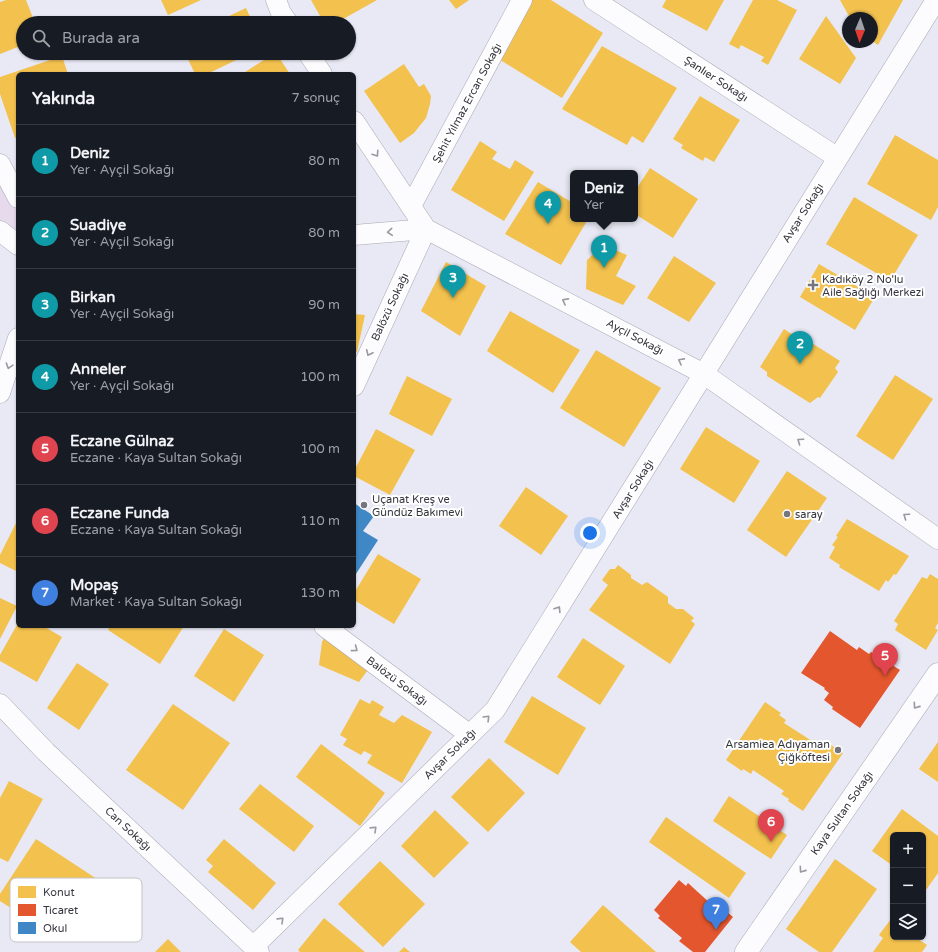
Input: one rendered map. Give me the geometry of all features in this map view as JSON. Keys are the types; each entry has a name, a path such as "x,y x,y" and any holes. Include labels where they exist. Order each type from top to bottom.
{"street":[{"path":"276,0 284,16"},
{"name":"Şehit Yılmaz Ercan Sokağı","path":"411,206 522,0"},
{"name":"Şanlıer Sokağı","path":"594,0 838,158"},
{"name":"Avşar Sokağı","path":"256,950 495,710 936,0"},
{"path":"313,60 321,72"},
{"name":"Ayçil Sokağı","path":"356,124 426,228 704,374 938,539"},
{"path":"0,164 16,194"},
{"path":"356,235 426,228"},
{"name":"Balözü Sokağı","path":"356,382 426,228"},
{"path":"0,231 16,243"},
{"path":"0,393 16,344"},
{"name":"Balözü Sokağı","path":"327,628 470,735"},
{"name":"Kaya Sultan Sokağı","path":"753,950 938,674"},
{"name":"Can Sokağı","path":"0,704 46,752 256,950"}],"shaded area":[{"path":"0,178 16,210 16,236 0,224"}],"building: Konut":[{"path":"6,0 26,0 32,16 16,16 16,48 0,54 0,2"},
{"path":"161,0 201,0 168,15"},
{"path":"311,0 377,0 348,16 320,16"},
{"path":"449,0 469,0 456,9"},
{"path":"529,0 551,0 603,33 562,98 497,58"},
{"path":"666,0 724,0 707,31 662,7"},
{"path":"753,0 777,0 797,10 768,65 761,61 764,57 741,45 739,49 729,44"},
{"path":"840,0 903,0 878,45 878,12 847,12"},
{"path":"246,8 250,16 229,16"},
{"path":"826,16 842,38 842,48 849,48 856,58 840,84 799,59"},
{"path":"602,46 677,88 643,143 632,136 627,145 562,109"},
{"path":"50,60 63,60 67,72 16,72 15,138 0,94 0,77"},
{"path":"188,60 236,60 211,72 194,72"},
{"path":"264,60 281,60 289,72 245,72"},
{"path":"404,64 419,87 424,84 431,96 426,118 414,133 400,143 364,91"},
{"path":"700,96 740,120 714,162 705,157 703,161 681,148 683,145 673,139"},
{"path":"895,135 938,160 938,207 931,220 867,184"},
{"path":"480,141 497,152 492,159 510,169 515,160 534,172 504,221 451,190"},
{"path":"650,168 698,199 673,238 638,216 638,186"},
{"path":"538,182 570,201 570,222 586,222 561,265 505,234"},
{"path":"854,197 918,235 890,281 826,244"},
{"path":"603,245 627,255 616,276 636,286 623,305 586,289 587,260"},
{"path":"674,256 716,283 689,322 647,298"},
{"path":"446,262 486,286 460,336 421,311"},
{"path":"819,264 875,297 855,330 800,297"},
{"path":"510,311 580,350 553,393 487,351"},
{"path":"356,314 365,315 357,352"},
{"path":"784,329 793,335 796,333 840,361 835,368 838,372 820,398 818,397 810,403 767,376 767,372 760,367"},
{"path":"596,350 661,388 624,447 560,408"},
{"path":"895,375 933,399 893,460 856,436"},
{"path":"407,376 452,399 432,436 389,414"},
{"path":"706,427 760,461 734,503 680,469"},
{"path":"376,429 415,450 390,495 356,477 356,467"},
{"name":"saray","path":"787,471 827,498 786,557 747,530"},
{"path":"526,487 568,516 541,555 499,526"},
{"path":"847,519 909,556 896,575 894,574 888,582 886,580 879,591 839,567 840,565 829,558 835,547 832,545 838,537 836,536"},
{"path":"16,523 16,571 0,563 0,555"},
{"path":"378,554 421,579 394,624 356,601 356,590"},
{"path":"618,565 631,575 631,578 642,585 647,582 668,597 668,603 676,609 683,609 694,618 691,621 695,624 670,664 589,610 608,585 602,580 610,569 615,569"},
{"path":"930,574 938,579 938,623 935,628 938,630 926,650 895,630 898,624 894,621 922,577 927,579"},
{"path":"0,598 16,606 16,608 0,639"},
{"path":"16,627 16,628 46,628 62,637 37,682 0,661 0,655"},
{"path":"109,628 183,628 160,664 108,630"},
{"path":"224,629 264,655 234,702 194,676"},
{"path":"324,638 370,667 359,682 319,665 322,642"},
{"path":"583,638 625,666 600,705 557,677"},
{"path":"77,663 109,684 79,730 47,708"},
{"path":"532,696 586,728 558,775 504,742"},
{"path":"360,699 370,704 372,700 384,707 379,715 394,723 402,715 432,732 402,783 367,763 372,755 364,751 361,755 343,745 347,739 340,735"},
{"path":"765,702 781,713 779,715 786,720 784,723 815,743 817,741 826,747 828,743 843,753 803,811 788,801 789,799 781,794 784,791 753,770 751,774 743,769 742,771 726,760"},
{"path":"173,704 230,743 183,810 126,770"},
{"path":"938,742 938,782 919,769"},
{"path":"321,744 385,793 360,826 296,777"},
{"path":"489,758 525,793 488,832 451,797"},
{"path":"9,781 43,799 8,862 0,858 0,798"},
{"path":"260,784 314,826 294,852 239,809"},
{"path":"729,796 787,835 771,859 713,821"},
{"path":"902,809 938,836 938,873 926,890 926,832 890,832 890,864 872,851"},
{"path":"435,810 469,843 434,878 401,846"},
{"path":"666,817 746,873 729,898 649,842"},
{"path":"36,839 95,878 10,878"},
{"path":"224,839 276,883 253,910 208,872 213,866 206,860"},
{"path":"835,859 877,889 832,952 819,952 786,929"},
{"path":"380,861 425,904 383,947 338,904"},
{"path":"10,879 10,907 0,901 0,894"},
{"path":"603,905 656,952 581,952 570,942"},
{"path":"324,918 365,952 300,952 298,950"},
{"path":"890,920 890,940 920,940 927,945 922,952 873,952 883,938 879,935"},
{"path":"168,939 181,952 155,952"},
{"path":"404,947 410,952 399,952"}],"building: Ticaret":[{"path":"830,631 857,650 859,647 869,654 871,652 900,670 860,728 832,709 833,707 824,700 829,693 824,689 825,688 801,673"},
{"path":"679,880 686,886 688,883 711,904 714,901 733,917 705,952 693,952 679,941 682,938 658,918 660,916 654,910"}],"building: Okul":[{"path":"356,504 374,516 363,531 378,540 356,574"}],"place":[{"name":"Anneler","path":"548,224"},
{"name":"Deniz","path":"604,268"},
{"name":"Kadıköy 2 No'lu Aile Sağlığı Merkezi","path":"813,285"},
{"name":"Birkan","path":"453,298"},
{"name":"Suadiye","path":"800,364"},
{"name":"Uçanat Kreş ve Gündüz Bakımevi","path":"364,505"},
{"name":"saray","path":"787,514"},
{"name":"Eczane Gülnaz","path":"885,676"},
{"name":"Arsamiea Adıyaman Çiğköftesi","path":"838,750"},
{"name":"Eczane Funda","path":"771,842"},
{"name":"Mopaş","path":"716,930"}]}
